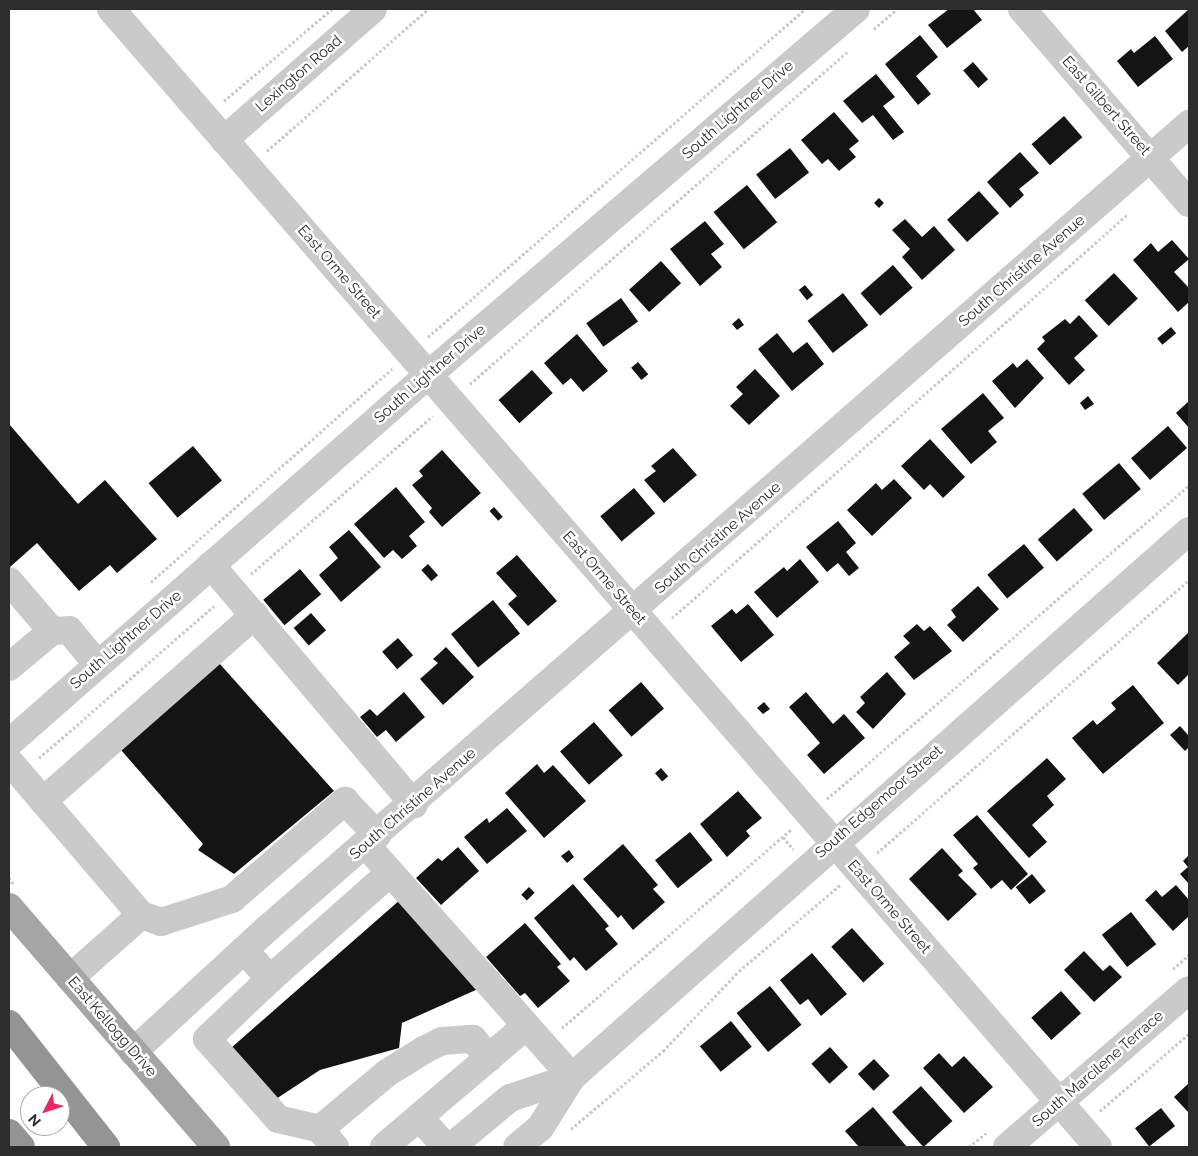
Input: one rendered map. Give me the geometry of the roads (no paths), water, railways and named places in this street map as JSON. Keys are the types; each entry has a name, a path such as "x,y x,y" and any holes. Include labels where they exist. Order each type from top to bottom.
{"highway":[{"path":"9,1024 106,1147"},
{"path":"9,1040 48,1086"},
{"path":"70,1111 101,1147"},
{"path":"9,1133 21,1147"},
{"path":"9,1144 12,1147"}],"main road":[{"name":"East Kellogg Drive","path":"9,907 216,1147"}],"street":[{"name":"East Orme Street","path":"111,9 1090,1137"},
{"name":"Lexington Road","path":"224,140 373,9"},
{"name":"South Lightner Drive","path":"9,742 428,375 856,9"},
{"name":"East Gilbert Street","path":"1022,9 1189,203"},
{"name":"South Christine Avenue","path":"134,1052 284,914 414,804 1189,124"},
{"name":"South Edgemoor Street","path":"517,1147 540,1128 572,1077 833,843 1189,531"},
{"path":"212,565 414,804"},
{"path":"9,581 52,631"},
{"path":"43,801 255,616"},
{"path":"9,667 52,631 69,630 98,665"},
{"path":"9,761 141,914 161,922 232,900 345,801 372,840 390,873 572,1077"},
{"path":"390,873 270,979 207,1039 278,1119 327,1138 387,1073 442,1040 473,1039 489,1058"},
{"path":"70,978 141,914"},
{"path":"284,914 310,944"},
{"path":"244,950 270,979"},
{"name":"South Marcilene Terrace","path":"1007,1147 1189,990"},
{"path":"384,1147 526,1026"},
{"name":"South Edgemoor Street","path":"451,1147 510,1098 572,1077"},
{"path":"419,1117 446,1147"}]}
